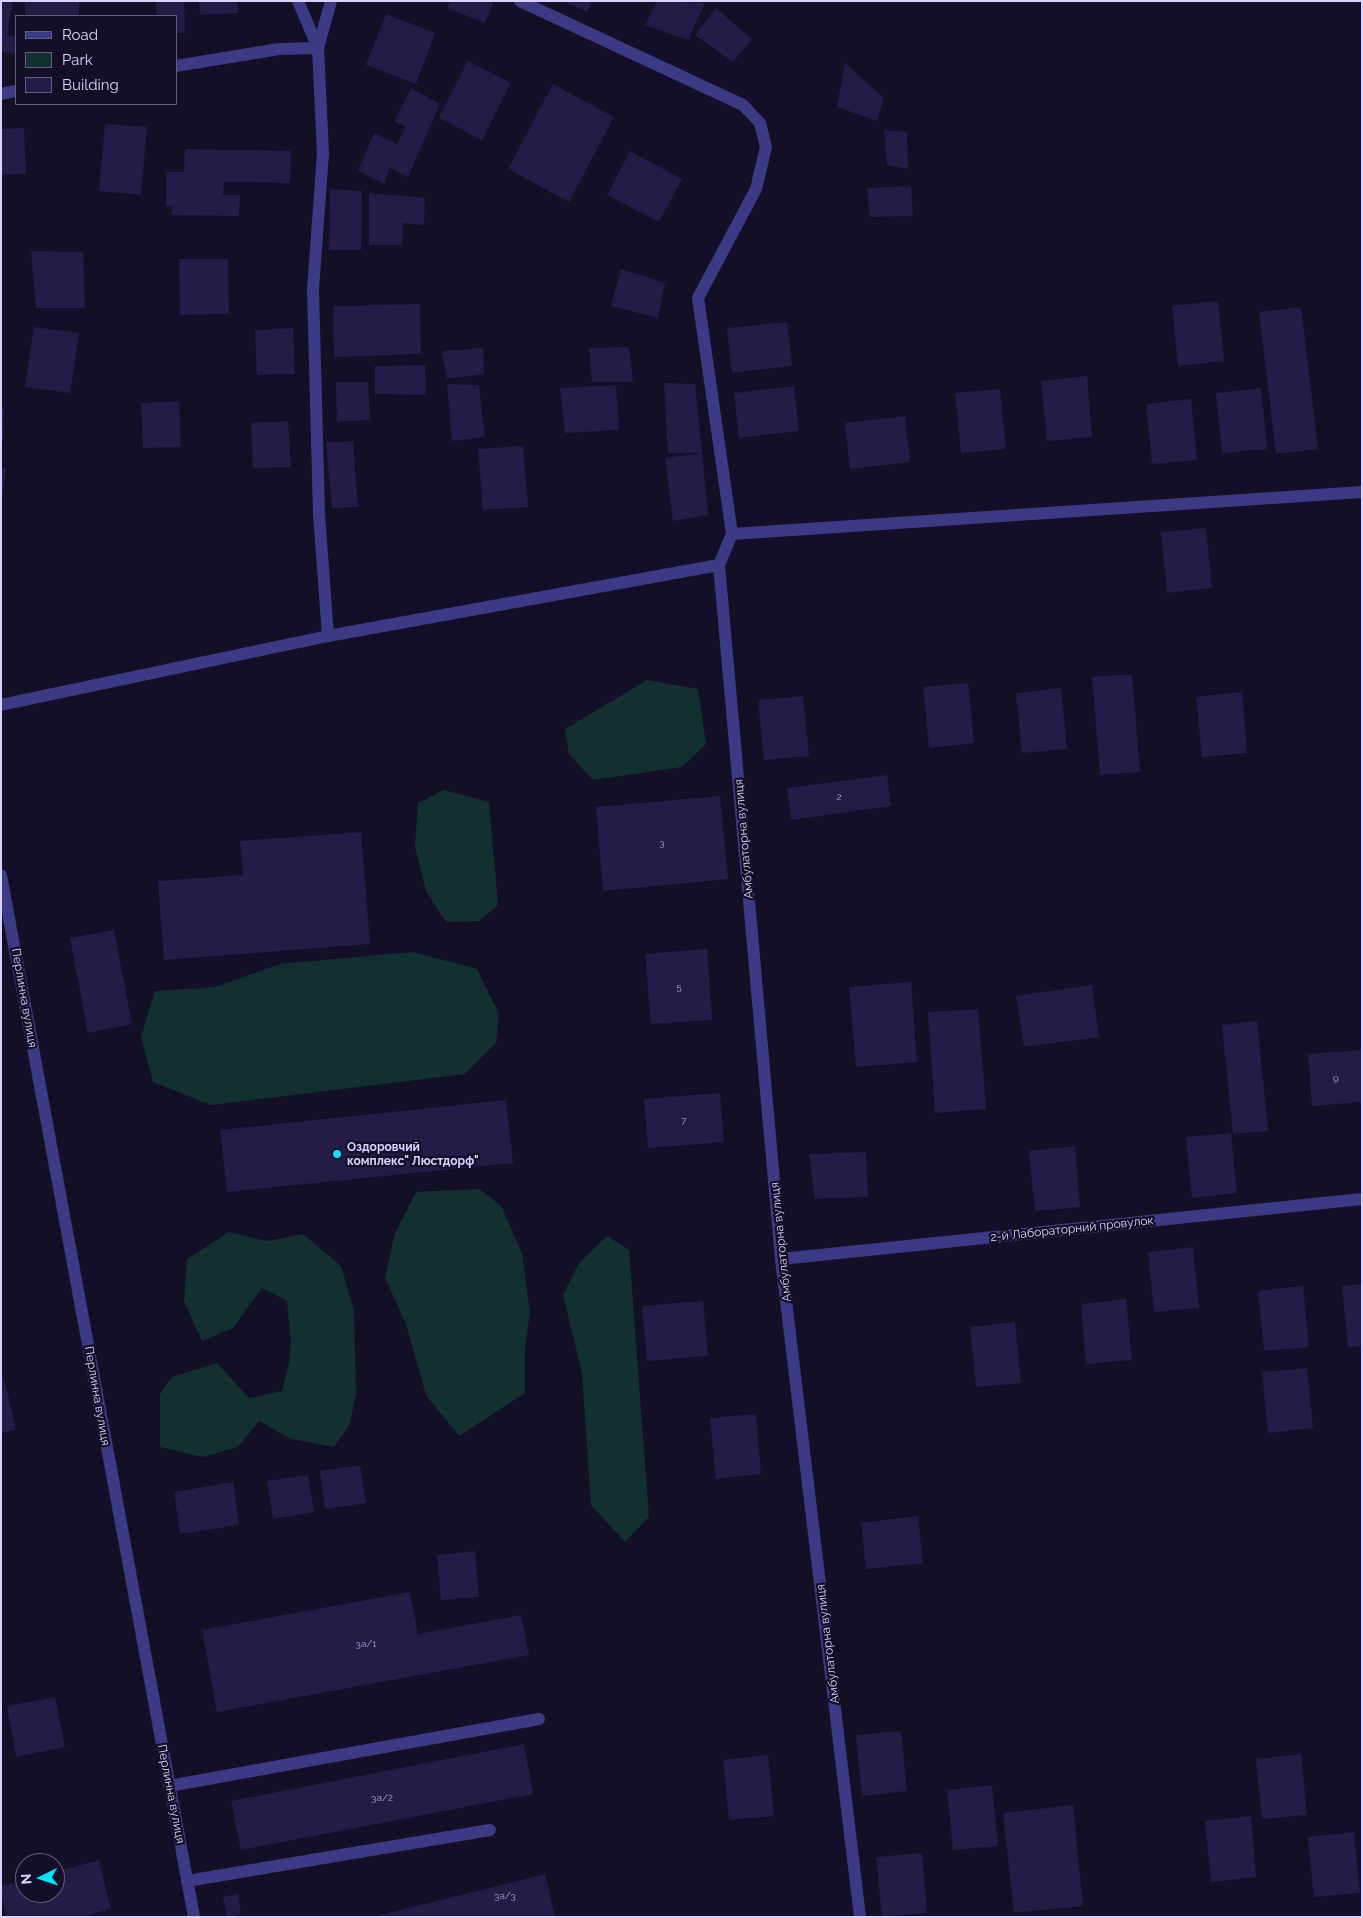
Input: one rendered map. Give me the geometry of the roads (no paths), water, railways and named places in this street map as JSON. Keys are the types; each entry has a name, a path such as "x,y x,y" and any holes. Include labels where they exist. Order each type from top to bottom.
{"street":[{"path":"298,1 318,48"},
{"path":"328,636 318,514 313,289 323,154 318,48 331,1"},
{"path":"1,705 328,636 719,566 732,534 698,298 756,189 766,148 760,123 743,105 520,1"},
{"path":"178,66 279,49 318,48"},
{"path":"1,94 15,91"},
{"path":"732,534 1362,492"},
{"name":"Амбулаторна вулиця","path":"719,566 781,1259 860,1917"},
{"name":"Перлинна вулиця","path":"1,875 194,1917"},
{"name":"2-й Лабораторний провулок","path":"781,1259 1362,1199"},
{"path":"169,1786 539,1719"},
{"path":"187,1881 490,1830"}],"place":[{"name":"Оздоровчий комплекс\" Люстдорф\"","path":"337,1154"}]}
